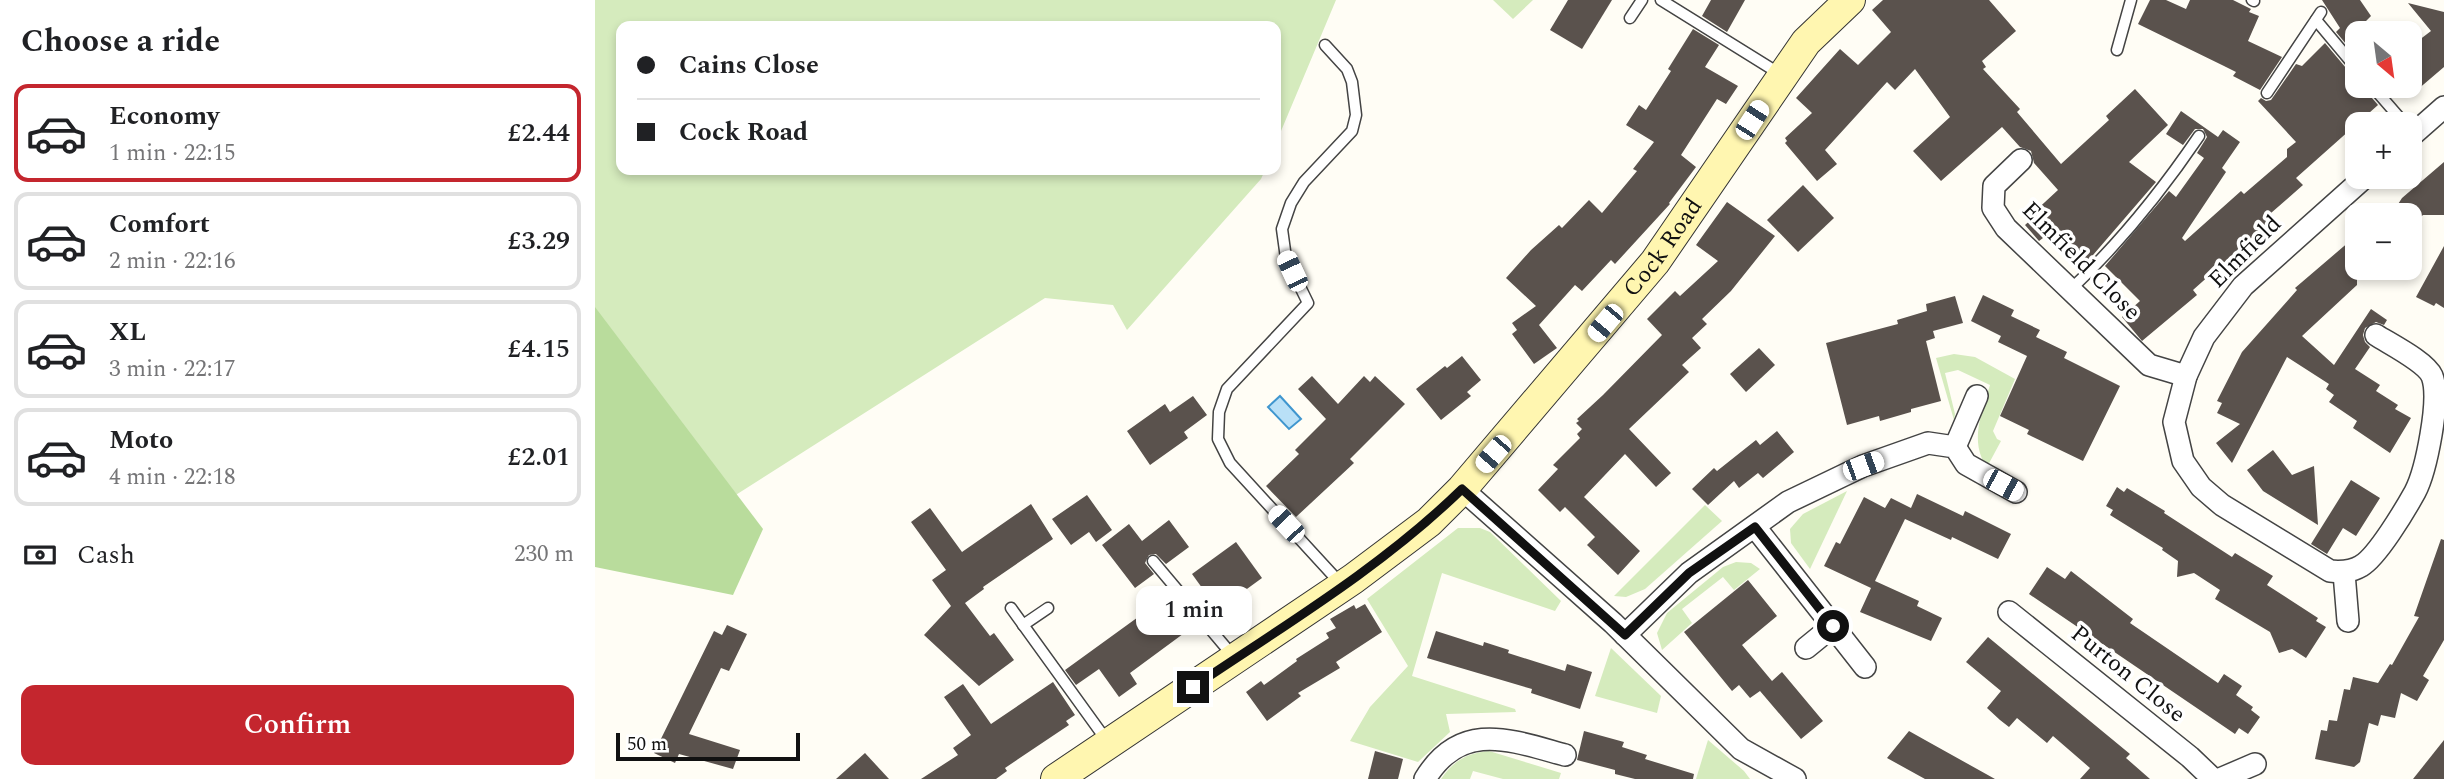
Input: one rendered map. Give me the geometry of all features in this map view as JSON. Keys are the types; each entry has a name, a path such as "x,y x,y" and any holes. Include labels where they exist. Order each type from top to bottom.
{"street":[{"name":"Cock Road","path":"1056,779 1343,585 1429,522 1462,489 1655,262 1806,43 1850,0"},
{"path":"2422,122 2444,107"},
{"name":"Elmfield Close","path":"2021,160 1994,186 1993,208 2006,228 2149,365 2186,376"},
{"name":"Elmfield","path":"2344,573 2330,571 2222,505 2201,488 2183,461 2174,422 2186,376 2204,337 2243,286 2352,189"},
{"path":"2348,621 2344,573 2362,566 2377,551 2415,491 2427,452 2438,371 2422,365 2376,335"},
{"path":"1955,447 1977,396"},
{"path":"1625,635 1689,573 1788,502 1863,466 1928,443 1955,447 1966,464 2016,492"},
{"path":"1462,489 1625,635 1741,749 1792,779"},
{"path":"1755,527 1865,667"},
{"name":"Purton Close","path":"2009,612 2190,757 2213,779"},
{"path":"1805,648 1833,626"},
{"path":"1425,779 1435,764 1454,747 1479,739 1506,739 1565,755"},
{"path":"2220,779 2255,764"}],"lane":[{"path":"1630,18 1642,0"},
{"path":"1661,0 1782,76"},
{"path":"2117,50 2131,0"},
{"path":"2267,93 2318,16 2345,53"},
{"path":"1325,46 1347,69 1352,82 1356,115 1352,131 1304,182 1291,203 1282,229 1286,258 1308,303 1227,389 1219,412 1218,439 1230,463 1343,585"},
{"path":"2382,98 2393,112"},
{"path":"2070,290 2113,248 2166,185 2199,136"},
{"path":"1153,561 1235,658"},
{"path":"1011,608 1108,743"},
{"path":"1023,625 1048,608"}],"green space":[{"path":"595,0 1336,0 1281,131 1281,21 616,21 616,175 1263,175 1127,330 1113,305 1045,298 698,519 595,542"},
{"path":"1493,0 1533,0 1513,19"},
{"path":"595,307 763,529 733,595 595,567"},
{"path":"1954,354 1975,357 2015,379 1993,431 2001,441 1987,467 1978,437 1990,385 1958,370 1945,373 1955,414 1954,420 1936,358"},
{"path":"1847,491 1810,569 1791,543 1790,529 1803,514"},
{"path":"1705,505 1722,521 1645,589 1626,597 1614,596"},
{"path":"1458,528 1480,528 1490,532 1561,601 1555,611 1442,573 1412,676 1515,709 1516,712 1446,714 1450,732 1418,762 1350,741 1370,707 1408,666 1367,599"},
{"path":"1736,562 1751,563 1760,569 1734,590 1723,577 1682,609 1692,623 1662,650 1657,633 1667,613 1723,567"},
{"path":"1611,648 1661,696 1657,713 1595,696"},
{"path":"1708,740 1744,771 1750,779 1696,779"},
{"path":"1489,751 1561,773 1559,779 1503,779 1473,771 1470,779 1441,779 1450,767 1461,759"}],"water":[{"path":"1280,396 1301,419 1289,429 1268,407"}],"building":[{"path":"1568,0 1612,0 1582,49 1550,30"},
{"path":"1711,0 1745,0 1727,32 1702,16"},
{"path":"1883,0 1989,0 2016,31 1982,61 1986,67 1983,69 2020,109 2017,112 2061,164 2109,120 2106,116 2135,89 2168,125 2129,162 2156,182 2087,262 2057,237 2052,241 2047,235 2039,241 2025,225 2033,218 2031,215 2058,190 2034,163 2031,151 2020,147 2002,127 1941,181 1913,151 1950,117 1915,69 1895,90 1887,82 1825,150 1837,164 1817,181 1785,143 1785,138 1812,113 1796,98 1840,49 1858,65 1891,32 1872,10"},
{"path":"2150,0 2166,0 2186,9 2190,0 2233,0 2259,16 2248,41 2282,57 2260,90 2233,76 2236,72 2138,24"},
{"path":"2322,0 2360,0 2371,16 2366,21 2345,21 2345,43 2336,32 2340,28"},
{"path":"2408,3 2444,12 2444,67 2422,86 2422,38 2431,31"},
{"path":"1693,29 1719,45 1705,67 1738,86 1726,104 1717,99 1681,155 1696,167 1670,204 1615,264 1611,260 1582,291 1575,285 1539,325 1557,348 1534,364 1512,334 1517,330 1512,323 1536,306 1506,278 1531,250 1559,225 1562,228 1589,200 1602,213 1637,171 1633,169 1654,142 1626,125 1639,105 1646,110"},
{"path":"2325,43 2345,67 2345,98 2372,98 2378,105 2370,112 2345,112 2345,134 2296,178 2303,185 2271,213 2275,217 2193,290 2197,295 2142,341 2122,317 2140,301 2105,266 2169,191 2176,197 2204,158 2197,153 2207,137 2203,129 2195,129 2183,145 2166,134 2181,111 2218,137 2223,130 2240,142 2222,168 2226,172 2182,238 2185,241 2241,191 2244,194 2287,157 2287,149 2296,142 2258,101 2261,98 2271,100 2296,64 2302,66"},
{"path":"2444,162 2444,215 2422,216 2422,203 2399,203 2412,189 2422,189 2422,181"},
{"path":"1803,185 1834,218 1798,252 1767,220"},
{"path":"1727,202 1775,236 1731,291 1702,319 1707,324 1692,338 1701,348 1682,365 1689,372 1629,429 1671,473 1656,487 1625,454 1584,497 1640,551 1618,575 1587,545 1595,537 1565,507 1560,512 1538,490 1558,469 1553,465 1580,438 1577,434 1582,429 1576,423 1579,421 1577,419 1662,335 1647,319 1675,291 1680,296 1718,261 1696,245"},
{"path":"2345,245 2345,280 2357,280 2357,285 2302,336 2334,365 2371,309 2387,320 2384,325 2376,322 2365,328 2363,335 2370,347 2355,369 2380,385 2376,391 2398,405 2395,409 2411,418 2390,453 2353,428 2357,421 2329,402 2334,395 2326,389 2329,384 2287,357 2232,463 2216,443 2240,424 2217,413 2222,403 2217,401 2242,352 2297,290 2295,288"},
{"path":"2444,246 2444,308 2416,297"},
{"path":"1983,295 2014,310 2011,316 2040,330 2036,337 2067,352 2064,358 2120,386 2083,461 2027,434 2029,430 2000,416 2027,356 1998,342 2001,336 1971,321"},
{"path":"1955,296 1963,323 1933,331 1935,338 1926,341 1941,401 1880,421 1879,416 1847,425 1826,343 1898,324 1897,320 1927,311 1926,304"},
{"path":"1759,348 1775,365 1746,392 1730,374"},
{"path":"1462,356 1481,380 1467,392 1471,396 1441,420 1416,389"},
{"path":"1312,376 1338,404 1364,376 1370,382 1375,376 1405,404 1350,459 1354,463 1296,517 1266,486 1299,454 1295,450 1326,419 1298,389"},
{"path":"1193,396 1207,415 1184,432 1188,438 1150,465 1127,431 1165,404 1170,412"},
{"path":"1777,431 1794,452 1763,478 1758,473 1739,488 1734,481 1708,505 1692,489 1714,468 1717,471 1756,440 1760,445"},
{"path":"2273,450 2292,475 2314,466 2318,525 2263,491 2247,470"},
{"path":"2351,480 2380,498 2356,536 2343,528 2327,554 2311,544"},
{"path":"2117,487 2124,492 2127,488 2232,557 2235,553 2273,576 2267,585 2318,618 2316,621 2326,627 2306,658 2292,649 2279,653 2270,632 2215,599 2220,590 2194,573 2177,577 2178,561 2162,550 2163,548 2110,515 2113,510 2106,506"},
{"path":"1917,494 1963,516 1965,511 2011,534 1998,559 1905,519 1875,581 1919,601 1917,606 1942,618 1931,641 1860,612 1871,588 1824,566 1836,542 1840,544 1864,497 1885,508 1891,498 1911,508"},
{"path":"1087,495 1112,530 1096,542 1089,532 1071,545 1052,519"},
{"path":"1031,504 1053,539 983,587 984,589 965,603 990,636 994,633 1014,660 979,686 924,635 951,606 932,580 946,570 911,522 930,508 962,552"},
{"path":"1169,520 1189,547 1166,564 1156,554 1149,555 1145,563 1154,574 1135,588 1102,545 1129,524 1142,541"},
{"path":"2441,539 2444,540 2444,640 2423,676 2429,680 2417,701 2401,693 2395,718 2381,715 2378,726 2369,723 2360,762 2354,767 2315,759 2321,730 2327,731 2329,720 2337,721 2344,689 2350,690 2353,677 2378,683 2390,664 2392,665 2419,617 2414,616"},
{"path":"1236,542 1262,578 1218,610 1192,574"},
{"path":"2047,567 2065,579 2071,571 2133,619 2130,623 2218,683 2224,674 2242,686 2236,695 2253,707 2251,710 2260,717 2248,734 2239,728 2235,734 2029,594"},
{"path":"1748,580 1777,616 1742,645 1772,681 1782,672 1823,721 1801,739 1760,691 1750,698 1739,685 1732,691 1684,632"},
{"path":"1163,599 1187,631 1130,673 1137,684 1119,697 1099,669 1076,685 1065,670"},
{"path":"1365,604 1382,632 1336,662 1340,668 1298,693 1301,696 1267,721 1246,692 1261,681 1264,685 1297,661 1296,659 1329,638 1326,633 1336,628 1330,619 1354,605 1356,609"},
{"path":"727,625 747,634 729,671 721,668 689,734 740,750 733,769 679,754 675,763 654,753 714,631 722,635"},
{"path":"1436,631 1483,646 1484,642 1509,650 1508,653 1565,671 1567,664 1592,672 1580,709 1531,693 1532,689 1427,658"},
{"path":"1988,637 2130,754 2126,758 2150,779 2080,779 2090,768 2053,736 2047,743 2017,718 2009,727 2000,720 1987,708 2001,691 1966,662"},
{"path":"1053,682 1075,715 1066,721 1069,725 1005,768 1007,771 996,779 921,779 958,755 953,748 971,735 944,697 963,684 991,724"},
{"path":"1584,731 1624,742 1622,747 1647,755 1645,759 1694,774 1693,779 1635,779 1615,774 1615,770 1577,760"},
{"path":"1909,731 1995,779 1925,779 1887,758"},
{"path":"2444,740 2444,779 2413,779"},
{"path":"1375,751 1403,759 1398,779 1368,779"},
{"path":"865,753 889,779 836,779"}],"route":[{"path":"1193,687 1353,579 1429,522 1462,489 1625,635 1689,573 1755,527 1833,626"}]}
